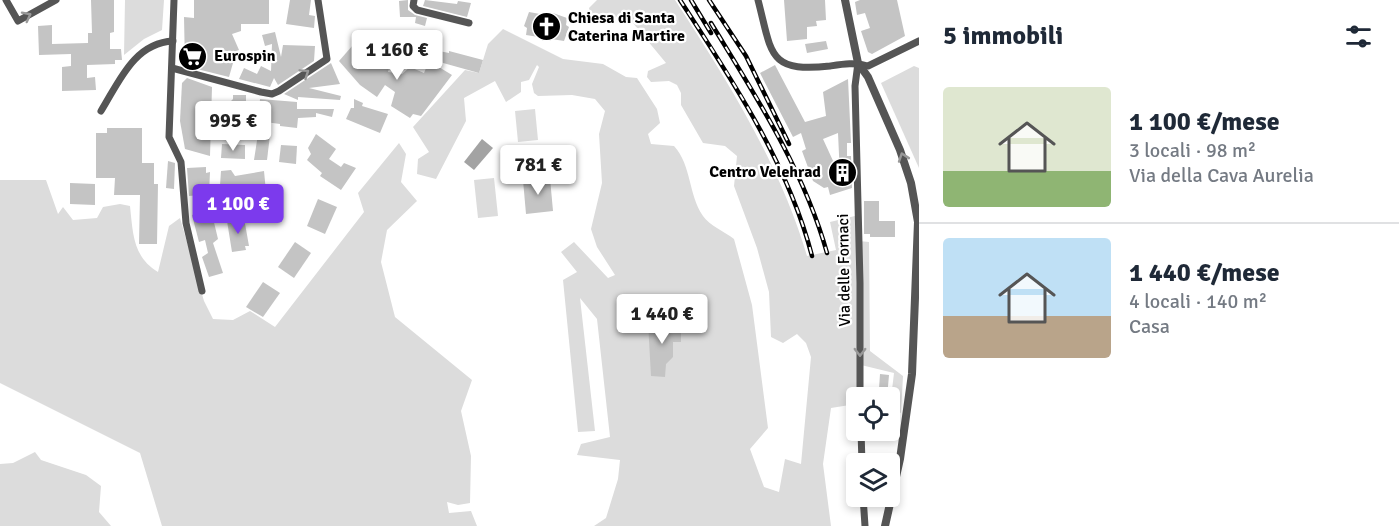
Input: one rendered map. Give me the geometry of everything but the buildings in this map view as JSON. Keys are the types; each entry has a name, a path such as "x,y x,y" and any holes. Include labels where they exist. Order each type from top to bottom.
{"street":[{"path":"6,0 18,21 56,0"},
{"path":"174,0 169,137 180,160 186,223 202,291"},
{"path":"172,68 261,92 274,93 327,59 318,0"},
{"path":"414,0 413,6 417,10 469,23"},
{"path":"758,0 771,51 780,62 803,68 858,63 868,66 919,40"},
{"name":"Via delle Fornaci","path":"845,0 858,63 855,86 860,387"},
{"path":"101,111 138,54 158,43 173,40"},
{"path":"858,63 868,77 900,150 912,190 918,222 912,374 900,459 885,526"},
{"path":"864,507 865,526"}],"shaded area":[{"path":"125,0 164,0 162,30 144,39 124,55"},
{"path":"597,0 675,0 714,61 767,156 796,222 807,256 836,250 830,222 859,215 859,241 869,242 870,351 903,376 901,413 900,387 892,387 894,373 861,365 860,387 846,387 846,406 831,408 823,464 831,526 594,526 606,518 618,479 620,460 577,455 581,444 610,437 597,319 580,298 595,431 578,432 563,280 577,272 561,252 574,242 608,278 615,275 597,247 591,229 602,183 599,134 605,111 595,99 572,95 538,96 534,93 532,84 539,67 537,65 529,80 521,82 521,92 506,102 495,81 464,98 466,121 436,179 417,174 418,159 429,152 413,127 465,70 479,73 488,44 503,29 563,59 603,64 626,77 637,78 657,109 660,123 648,134 651,144 674,146 684,162 695,199 703,216 734,239 752,305 768,428 750,449 764,487 779,492 785,459 801,464 811,357 806,343 797,334 783,343 771,337 769,292 757,248 734,186 737,156 725,146 703,143 681,105 681,93 677,85 669,81 651,82 647,77 648,71 666,63 623,11 614,19 600,24 591,17 589,8"},
{"path":"914,66 919,68 919,168 881,83"},
{"path":"535,109 538,140 518,142 515,111"},
{"path":"482,139 493,148 474,170 464,162"},
{"path":"399,143 406,154 401,182 417,201 387,230 381,262 395,317 472,380 461,411 471,456 470,503 458,505 447,502 449,513 471,511 477,526 162,526 140,453 0,383 0,180 46,180 58,214 63,207 73,220 97,218 103,207 120,204 130,206 139,252 158,272 169,226 180,218 204,301 213,319 233,320 250,311 275,327 364,212 358,193"},
{"path":"494,178 498,216 478,218 474,180"},
{"path":"35,452 41,460 86,475 101,486 99,512 111,526 0,526 0,464 13,463"}],"railway":[{"path":"680,0 738,92 773,155 789,188 812,256"},
{"path":"691,0 711,33"},
{"path":"709,0 746,56 789,144"},
{"path":"711,23 792,163 817,222 827,253"}],"place":[{"name":"Chiesa di Santa Caterina Martire","path":"547,27"},
{"name":"Eurospin","path":"193,56"},
{"name":"Centro Velehrad","path":"842,172"}]}
